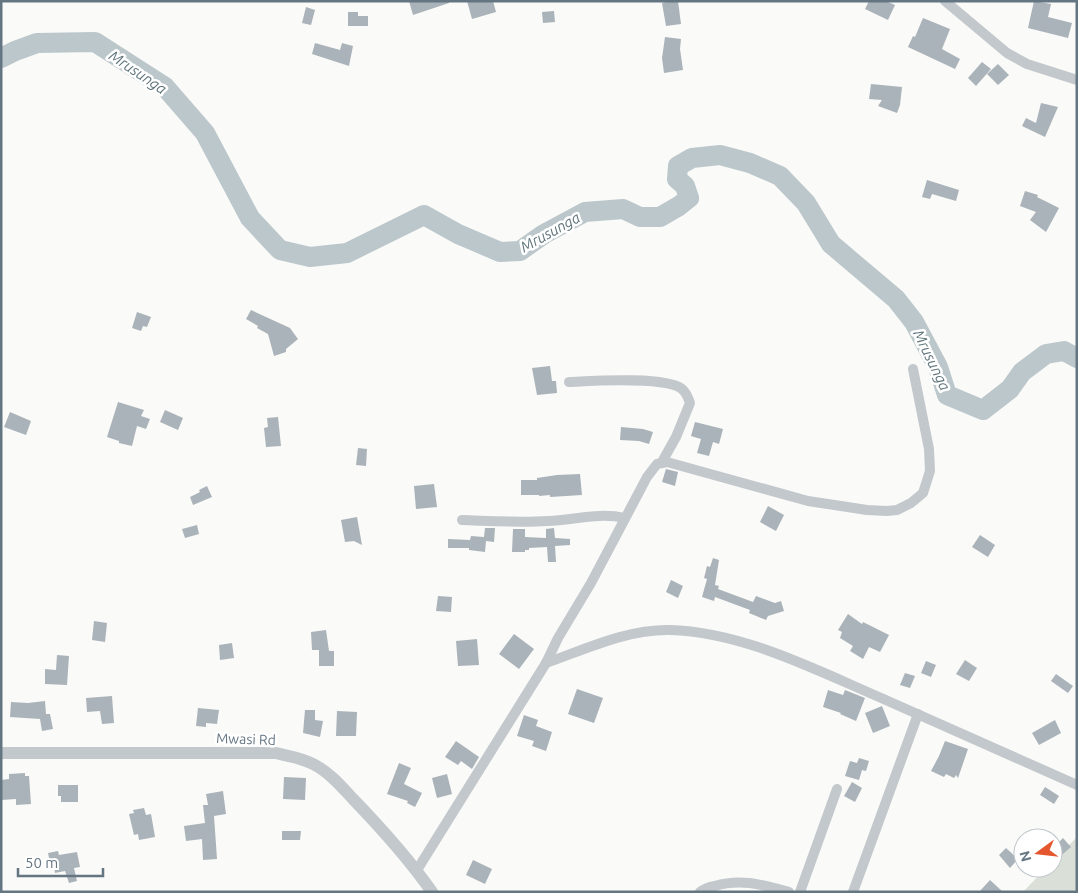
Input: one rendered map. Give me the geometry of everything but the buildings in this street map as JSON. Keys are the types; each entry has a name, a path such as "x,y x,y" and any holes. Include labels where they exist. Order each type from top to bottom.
{"street":[{"path":"947,2 1007,53 1027,64 1077,80"},
{"path":"417,870 546,662 652,469 657,464 668,462 808,501 867,510 897,510 911,503 923,493 930,471 929,449 913,370"},
{"path":"569,382 631,380 681,388 688,396 690,403 676,437 662,462"},
{"path":"462,520 534,522 610,515 625,518"},
{"path":"546,662 613,639 670,630 731,639 759,647 918,714 1077,785"},
{"path":"853,892 918,714"},
{"name":"Mwasi Rd","path":"1,753 276,753 298,759 312,764 329,774 417,870 432,892"},
{"path":"800,892 837,790"},
{"path":"700,892 725,883 743,881 789,892"}],"shaded area":[{"path":"1077,837 1077,892 1023,892 1036,878 1063,878 1063,851"}],"waterway":[{"name":"Mrusunga","path":"1,58 37,43 95,42 165,87 205,133 250,218 280,250 310,257 347,253 424,215 458,234 500,252 520,251 544,234 585,212 623,209 640,217 660,217 689,198 685,186 677,179 678,166 692,158 720,155 750,163 780,176 806,203 831,244 896,299 914,322 938,367 947,395 983,410 1010,389 1022,372 1046,354 1064,351 1077,358"}]}
